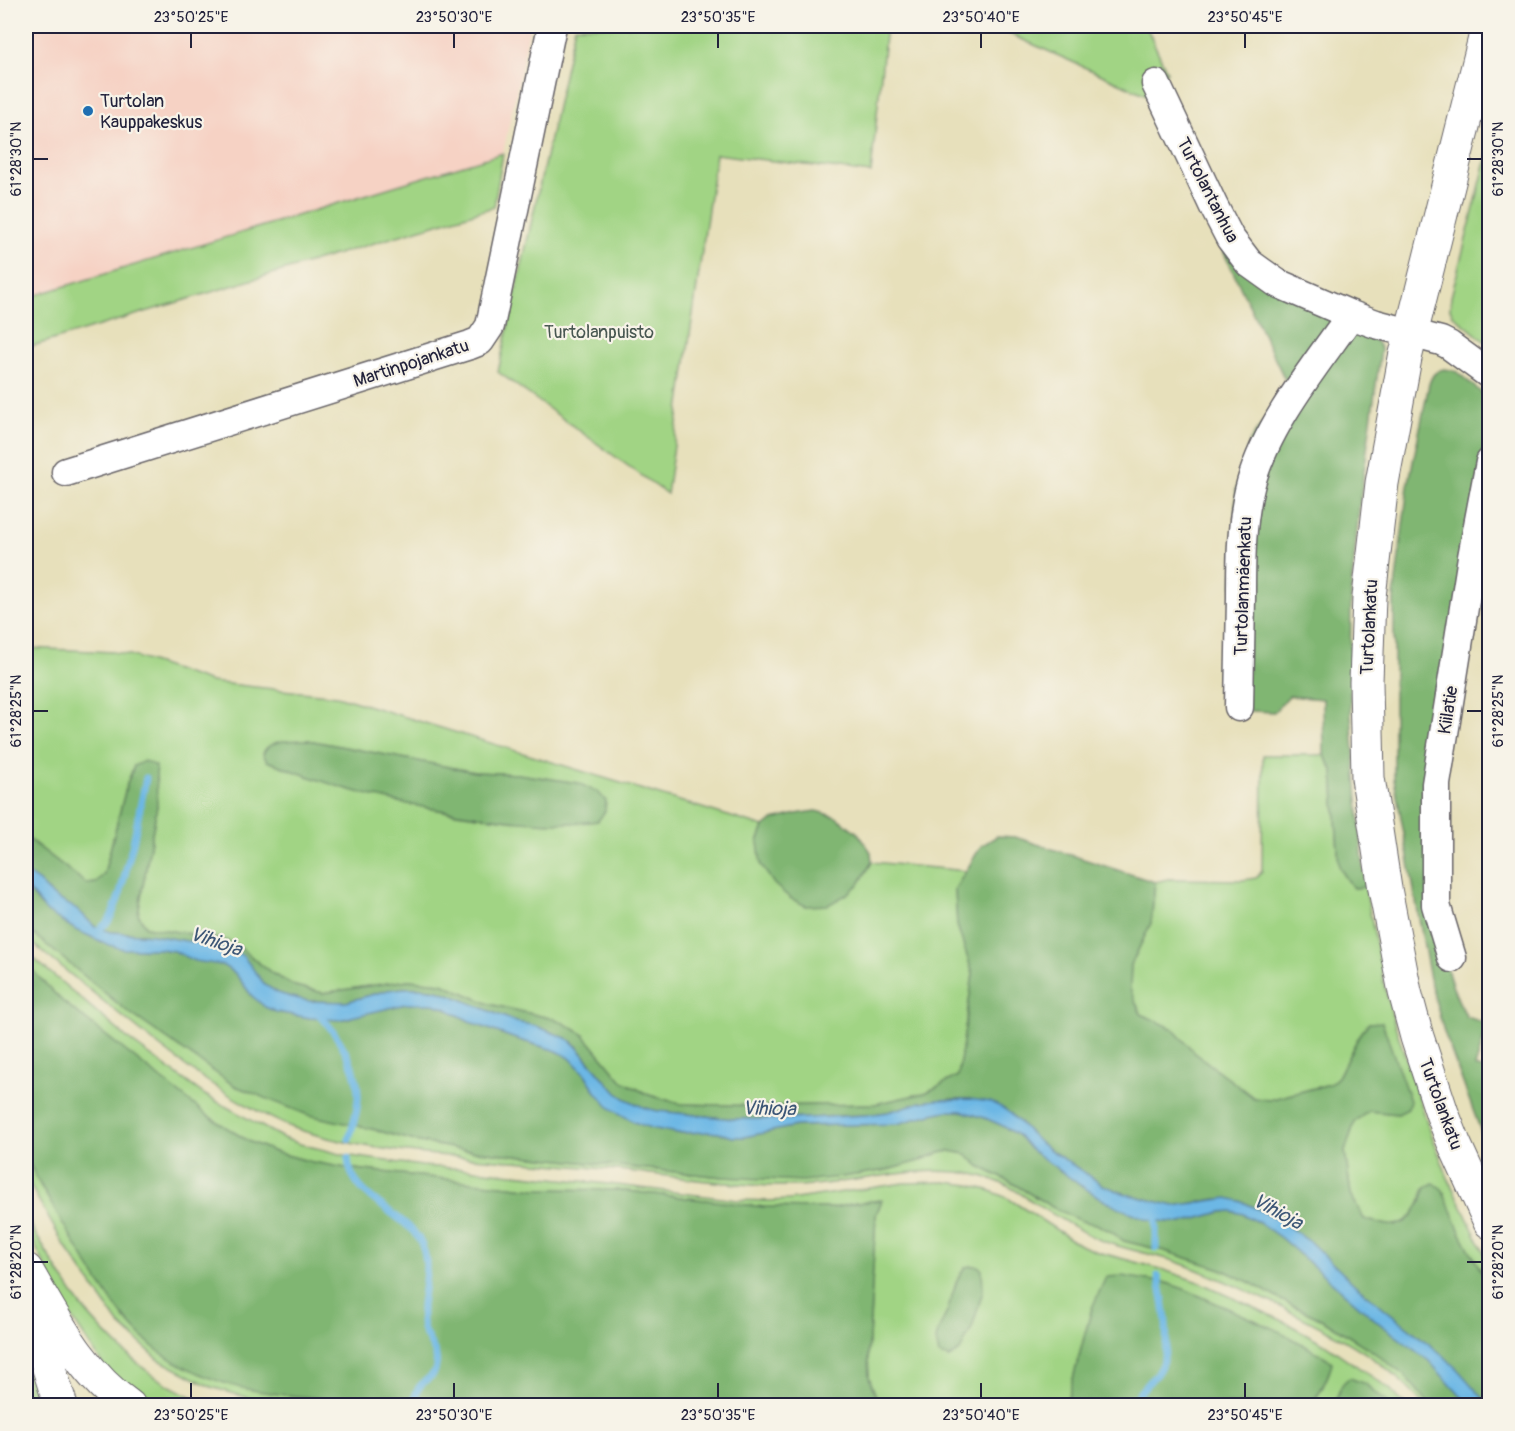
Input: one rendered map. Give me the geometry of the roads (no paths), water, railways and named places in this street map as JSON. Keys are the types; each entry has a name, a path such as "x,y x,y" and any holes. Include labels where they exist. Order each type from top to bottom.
{"main road":[{"name":"Turtolankatu","path":"1488,26 1405,358 1382,483 1369,597 1366,682 1368,778 1394,942 1417,1037 1454,1143 1490,1222"},
{"path":"26,1270 56,1322 89,1370 129,1406"},
{"path":"26,1294 61,1406"}],"street":[{"name":"Martinpojankatu","path":"66,472 480,341 490,327 552,26"},
{"name":"Turtolantanhua","path":"1156,84 1230,238 1250,263 1277,283 1351,315 1376,324 1435,338 1449,345 1490,375"},
{"name":"Turtolanmäenkatu","path":"1239,707 1241,557 1251,483 1269,438 1298,390 1351,315"},
{"name":"Kiilatie","path":"1452,958 1436,905 1436,784 1481,563 1490,462"}],"water":[{"path":"26,873 54,897 77,909 95,927 111,932 218,944 244,957 265,985 278,993 291,997 309,1001 346,1002 388,990 422,988 437,990 516,1022 536,1026 568,1039 617,1093 645,1108 733,1119 789,1119 867,1115 936,1100 970,1099 990,1102 1011,1114 1041,1144 1103,1185 1126,1194 1174,1206 1228,1198 1243,1202 1276,1218 1310,1242 1355,1285 1444,1356 1489,1405 1469,1405 1429,1361 1379,1323 1281,1238 1261,1224 1243,1214 1231,1211 1181,1223 1150,1220 1129,1212 1105,1201 1080,1185 1030,1149 1019,1136 985,1118 961,1111 946,1111 897,1124 796,1126 744,1137 709,1132 677,1133 651,1128 634,1122 610,1108 585,1074 570,1058 557,1051 475,1024 433,1004 406,1004 339,1020 276,1012 265,1007 252,996 235,973 222,965 195,961 174,951 123,949 76,930 47,912 26,888"}],"waterway":[{"path":"97,931 108,922 120,894 146,778"},
{"path":"318,1013 332,1030 350,1060 357,1082 358,1104 349,1139"},
{"path":"348,1158 350,1170 363,1190 413,1231 423,1248 426,1276 422,1322 436,1360 434,1373 422,1383 413,1403"},
{"path":"1156,1212 1156,1248"},
{"path":"1129,1406 1157,1373 1165,1351 1166,1325 1158,1276"}],"place":[{"name":"Turtolan Kauppakeskus","path":"88,111"}],"park label":[{"name":"Turtolanpuisto","path":"599,332"}],"water label":[{"name":"Vihioja","path":"216,941"},
{"name":"Vihioja","path":"769,1108"},
{"name":"Vihioja","path":"1278,1211"}]}
